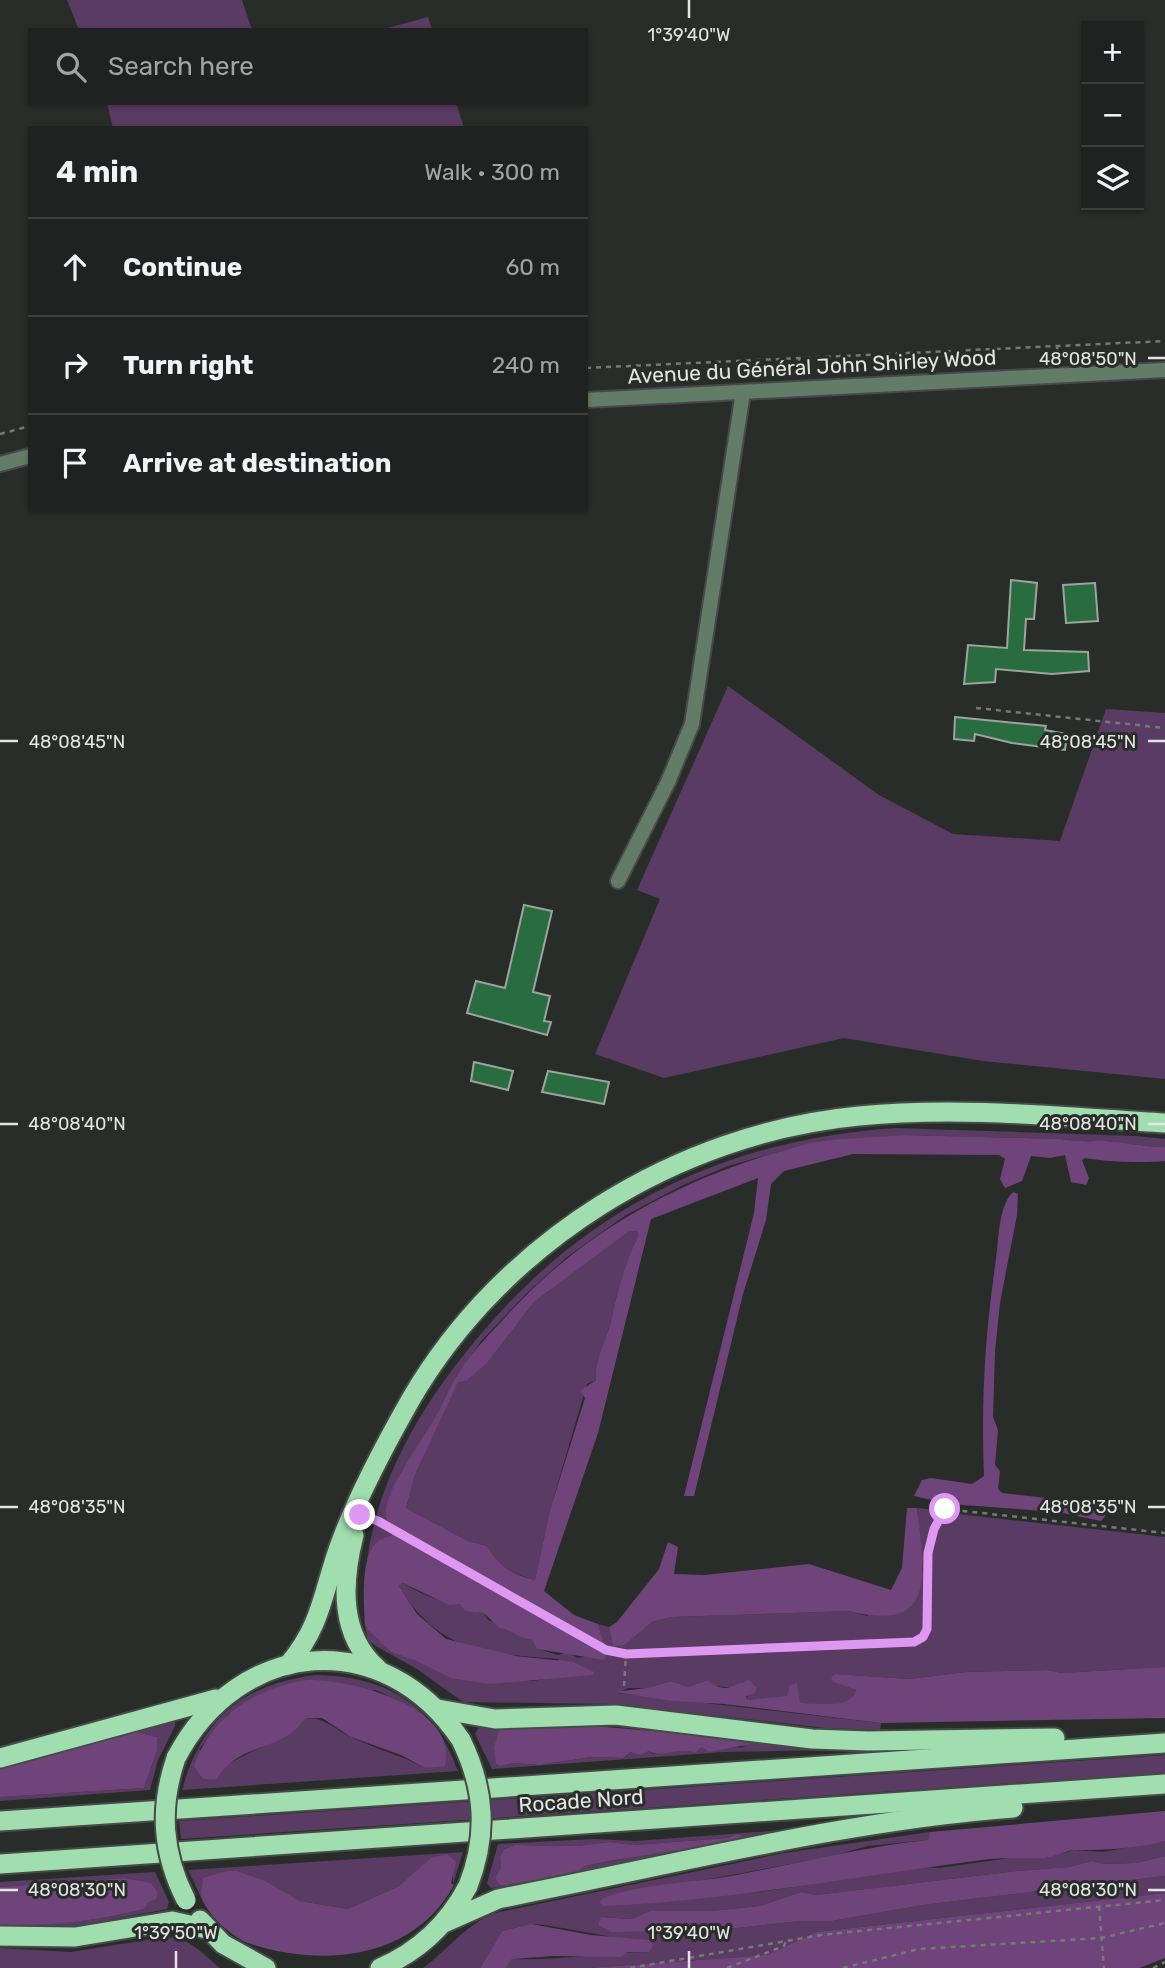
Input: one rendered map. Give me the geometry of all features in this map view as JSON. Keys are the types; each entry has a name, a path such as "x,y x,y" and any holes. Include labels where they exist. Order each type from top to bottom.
{"highway":[{"path":"288,1665 315,1627 342,1538 398,1422 431,1368 495,1291 544,1247 593,1210 677,1164 780,1130 869,1115 1007,1114 1165,1123"},
{"path":"368,1483 347,1572 347,1618 356,1646 380,1671"},
{"path":"266,1968 242,1956 207,1928 186,1900 171,1866 164,1830 166,1794 176,1758 188,1736 221,1698 241,1683 288,1665 334,1661 380,1671 401,1681 438,1709 461,1740 478,1780 482,1812 481,1844 468,1886 446,1922 412,1952 380,1968"},
{"path":"0,1758 221,1698"},
{"path":"438,1709 495,1719 616,1715 812,1738 868,1741 1165,1736"},
{"name":"Rocade Nord","path":"0,1821 1165,1743"},
{"name":"Rocade Nord","path":"0,1864 1165,1784"},
{"path":"446,1922 498,1899 794,1840 966,1812 1165,1793"},
{"path":"0,1936 75,1937 172,1921 207,1928"}],"street":[{"name":"Avenue du Général John Shirley Wood","path":"588,400 1165,370"},
{"path":"618,881 668,782 692,724 743,392"},
{"path":"0,464 28,457"}],"path":[{"path":"588,368 1165,341"},
{"path":"0,434 28,427"},
{"path":"976,708 1165,728"},
{"path":"360,1515 378,1521 606,1650 626,1654 914,1642 923,1637 927,1629 928,1553 934,1529 945,1509 1165,1534"},
{"path":"624,1686 626,1654"},
{"path":"630,1968 835,1933 1165,1900"},
{"path":"1099,1906 1104,1968"},
{"path":"843,1968 919,1950 1101,1938 1165,1923"},
{"path":"727,1968 784,1946 786,1941"},
{"path":"1153,1968 1165,1962"}],"shaded area":[{"path":"67,0 242,0 251,28 78,28"},
{"path":"428,17 431,28 387,28"},
{"path":"107,105 457,105 463,126 113,126"},
{"path":"728,686 879,795 953,834 1060,841 1106,709 1165,713 1165,1079 983,1061 844,1038 664,1078 595,1054 660,899 637,890"},
{"path":"895,1128 1135,1136 1165,1139 1165,1147 1105,1141 905,1135 799,1146 728,1166 683,1185 626,1215 567,1257 528,1292 482,1340 457,1375 436,1418 401,1472 392,1535 376,1543 367,1561 378,1510 387,1485 422,1414 452,1370 496,1317 542,1271 592,1231 645,1198 702,1171 763,1150 827,1136"},
{"path":"905,1135 1061,1139 1165,1147 1165,1161 1125,1162 1085,1158 1082,1160 1089,1178 1086,1185 1071,1182 1065,1155 1050,1158 1031,1156 1022,1181 1005,1188 1000,1179 1005,1159 999,1155 853,1154 784,1171 771,1184 766,1220 743,1294 694,1496 684,1496 754,1213 758,1178 651,1219 598,1433 544,1591 574,1615 598,1624 607,1654 604,1660 537,1649 532,1639 499,1628 484,1613 465,1611 460,1604 449,1605 403,1583 399,1586 417,1614 446,1639 516,1656 573,1662 594,1672 593,1675 490,1684 450,1678 417,1661 391,1652 368,1630 365,1626 364,1595 367,1559 376,1543 392,1535 386,1515 397,1479 463,1366 540,1282 606,1230 679,1189 718,1173 758,1158 812,1143","holes":["630,1231 638,1231 599,1357 596,1380 580,1391 585,1398 550,1510 535,1580 527,1578 502,1564 487,1546 468,1541 406,1508 415,1475 458,1382 466,1381 488,1362 534,1302"]},
{"path":"1013,1192 1018,1194 1017,1215 1000,1303 995,1351 993,1417 998,1430 995,1465 1000,1471 998,1489 1002,1493 1100,1504 1106,1515 1101,1521 1058,1512 950,1504 914,1496 922,1480 931,1478 972,1484 984,1476 983,1420 989,1314 1000,1224 1004,1206"},
{"path":"630,1231 638,1231 638,1236 625,1267 599,1357 596,1380 587,1384 550,1510 535,1580 507,1568 487,1546 468,1541 406,1508 415,1475 458,1381 488,1362 534,1302"},
{"path":"907,1508 917,1508 922,1574 919,1592 912,1605 899,1613 878,1616 849,1611 672,1617 652,1622 625,1645 613,1646 609,1627 617,1622 659,1569 668,1542 678,1547 674,1574 704,1575 809,1564 891,1590 902,1568"},
{"path":"917,1508 938,1510 929,1532 935,1535 948,1515 958,1514 1165,1537 1165,1667 1061,1673 1048,1670 967,1672 908,1679 835,1674 834,1682 856,1690 853,1697 841,1704 800,1703 797,1696 747,1700 748,1693 755,1693 744,1681 737,1688 715,1686 708,1680 688,1687 671,1681 647,1688 629,1688 617,1693 881,1723 880,1730 826,1728 611,1704 463,1702 417,1669 368,1640 365,1626 391,1652 417,1660 450,1678 533,1681 544,1679 559,1659 487,1651 448,1637 414,1608 399,1586 403,1583 430,1597 484,1613 488,1620 533,1639 538,1649 558,1655 568,1652 577,1658 587,1656 602,1638 598,1624 609,1627 613,1645 625,1645 652,1622 672,1617 849,1611 867,1616 923,1572"},
{"path":"1165,1667 1165,1718 881,1723 724,1704 673,1701 614,1692 647,1688 671,1681 688,1687 708,1680 724,1688 749,1680 757,1688 755,1693 746,1696 747,1700 787,1696 790,1685 797,1683 800,1703 832,1704 847,1701 853,1697 856,1690 833,1682 831,1677 835,1674 908,1679 967,1672 1048,1670 1061,1673"},
{"path":"315,1675 341,1677 386,1688 405,1699 436,1728 458,1771 182,1790 201,1743 229,1709 266,1687","holes":["376,1690 407,1706 432,1726 439,1736 445,1746 425,1768 313,1718 306,1718 277,1739 223,1767 199,1749 228,1714"]},
{"path":"307,1680 374,1691 419,1712 436,1727 445,1745 445,1766 425,1768 401,1755 351,1737 322,1718 306,1718 290,1734 231,1762 217,1779 203,1779 194,1766 212,1732 224,1718 254,1697"},
{"path":"175,1721 175,1726 158,1760 150,1790 0,1801 0,1797 144,1788 157,1751 157,1737 136,1732 0,1768 0,1765"},
{"path":"598,1722 843,1750 724,1752 492,1769 475,1734 479,1727","holes":["626,1726 747,1747 717,1748 708,1752 702,1747 695,1753 686,1749 653,1754 648,1751 632,1752 623,1758 591,1757 540,1765 512,1763 500,1729"]},
{"path":"581,1725 701,1735 752,1744 708,1752 702,1747 695,1753 683,1751 659,1754 648,1751 641,1755 631,1752 623,1758 591,1757 540,1765 512,1763 500,1766 496,1763 494,1747 500,1729"},
{"path":"136,1732 157,1737 157,1751 144,1788 0,1797 0,1768"},
{"path":"1165,1755 1165,1773 181,1839 179,1821"},
{"path":"1165,1811 1165,1841 1143,1846 1072,1850 1045,1858 982,1860 698,1899 603,1906 599,1901 625,1891 731,1876 854,1851 928,1840 930,1832"},
{"path":"796,1829 529,1884 491,1888 487,1883 498,1844 593,1839 635,1841","holes":["737,1834 717,1844 696,1845 585,1866 574,1874 507,1885 496,1878 501,1868 500,1857 504,1849 515,1845 577,1846 608,1842 634,1845 728,1838"]},
{"path":"930,1832 928,1840 868,1846 829,1857 605,1898 761,1892 924,1867 939,1868 1024,1856 1046,1858 1074,1850 1102,1852 1165,1841 1165,1856 1136,1863 1102,1864 1092,1861 1069,1867 816,1895 801,1892 760,1906 711,1911 650,1911 631,1919 602,1917 611,1932 718,1930 800,1921 832,1921 923,1905 1165,1876 1165,1893 816,1932 767,1955 588,1968 506,1968 512,1959 649,1952 618,1938 531,1924 502,1931 480,1968 423,1968 466,1930 495,1913 784,1853"},
{"path":"737,1834 747,1839 615,1860 585,1866 574,1874 507,1885 500,1885 495,1878 501,1868 500,1857 504,1849 515,1845 577,1846 609,1842 634,1845 728,1838"},
{"path":"463,1852 453,1884 453,1869 447,1854 431,1859 399,1886 348,1909 300,1901 264,1880 237,1871 227,1871 204,1886 201,1897 188,1870"},
{"path":"447,1854 456,1862 451,1883 454,1885 436,1910 414,1930 389,1943 362,1952 303,1955 245,1942 219,1923 201,1897 203,1878 237,1871 264,1880 300,1901 348,1909 399,1886 431,1858"},
{"path":"1165,1856 1165,1876 923,1905 832,1921 800,1921 718,1930 623,1932 611,1932 598,1925 601,1917 631,1919 650,1911 711,1911 760,1906 801,1892 816,1895 1069,1867 1092,1861 1102,1864 1136,1863"},
{"path":"155,1872 169,1902 167,1909 77,1926 0,1928 0,1925 90,1920 144,1909 123,1878 0,1887 0,1882"},
{"path":"123,1878 151,1883 158,1893 156,1899 148,1902 144,1909 90,1920 0,1925 0,1887"},
{"path":"1165,1893 1165,1958 1139,1968 588,1968 767,1955 816,1932"},
{"path":"531,1924 591,1935 649,1940 654,1945 649,1952 628,1952 621,1957 554,1956 512,1959 506,1968 480,1968 502,1931"},
{"path":"165,1937 188,1943 220,1968 0,1968 0,1948 71,1952"}],"building":[{"path":"1011,580 1037,583 1034,619 1026,619 1024,650 1088,652 1089,671 1052,674 996,669 995,682 964,684 968,645 1007,648"},
{"path":"1095,583 1098,621 1066,623 1063,585"},
{"path":"955,717 1046,726 1045,730 1067,734 1065,750 1012,743 975,734 974,741 954,739"},
{"path":"524,905 552,911 533,992 550,996 544,1021 551,1022 547,1035 467,1013 476,981 505,988"},
{"path":"474,1062 513,1071 508,1090 471,1081"},
{"path":"548,1071 609,1082 604,1104 542,1092"}],"route":[{"path":"360,1515 378,1521 606,1650 626,1654 914,1642 923,1637 927,1629 928,1553 934,1529 945,1509"}]}
